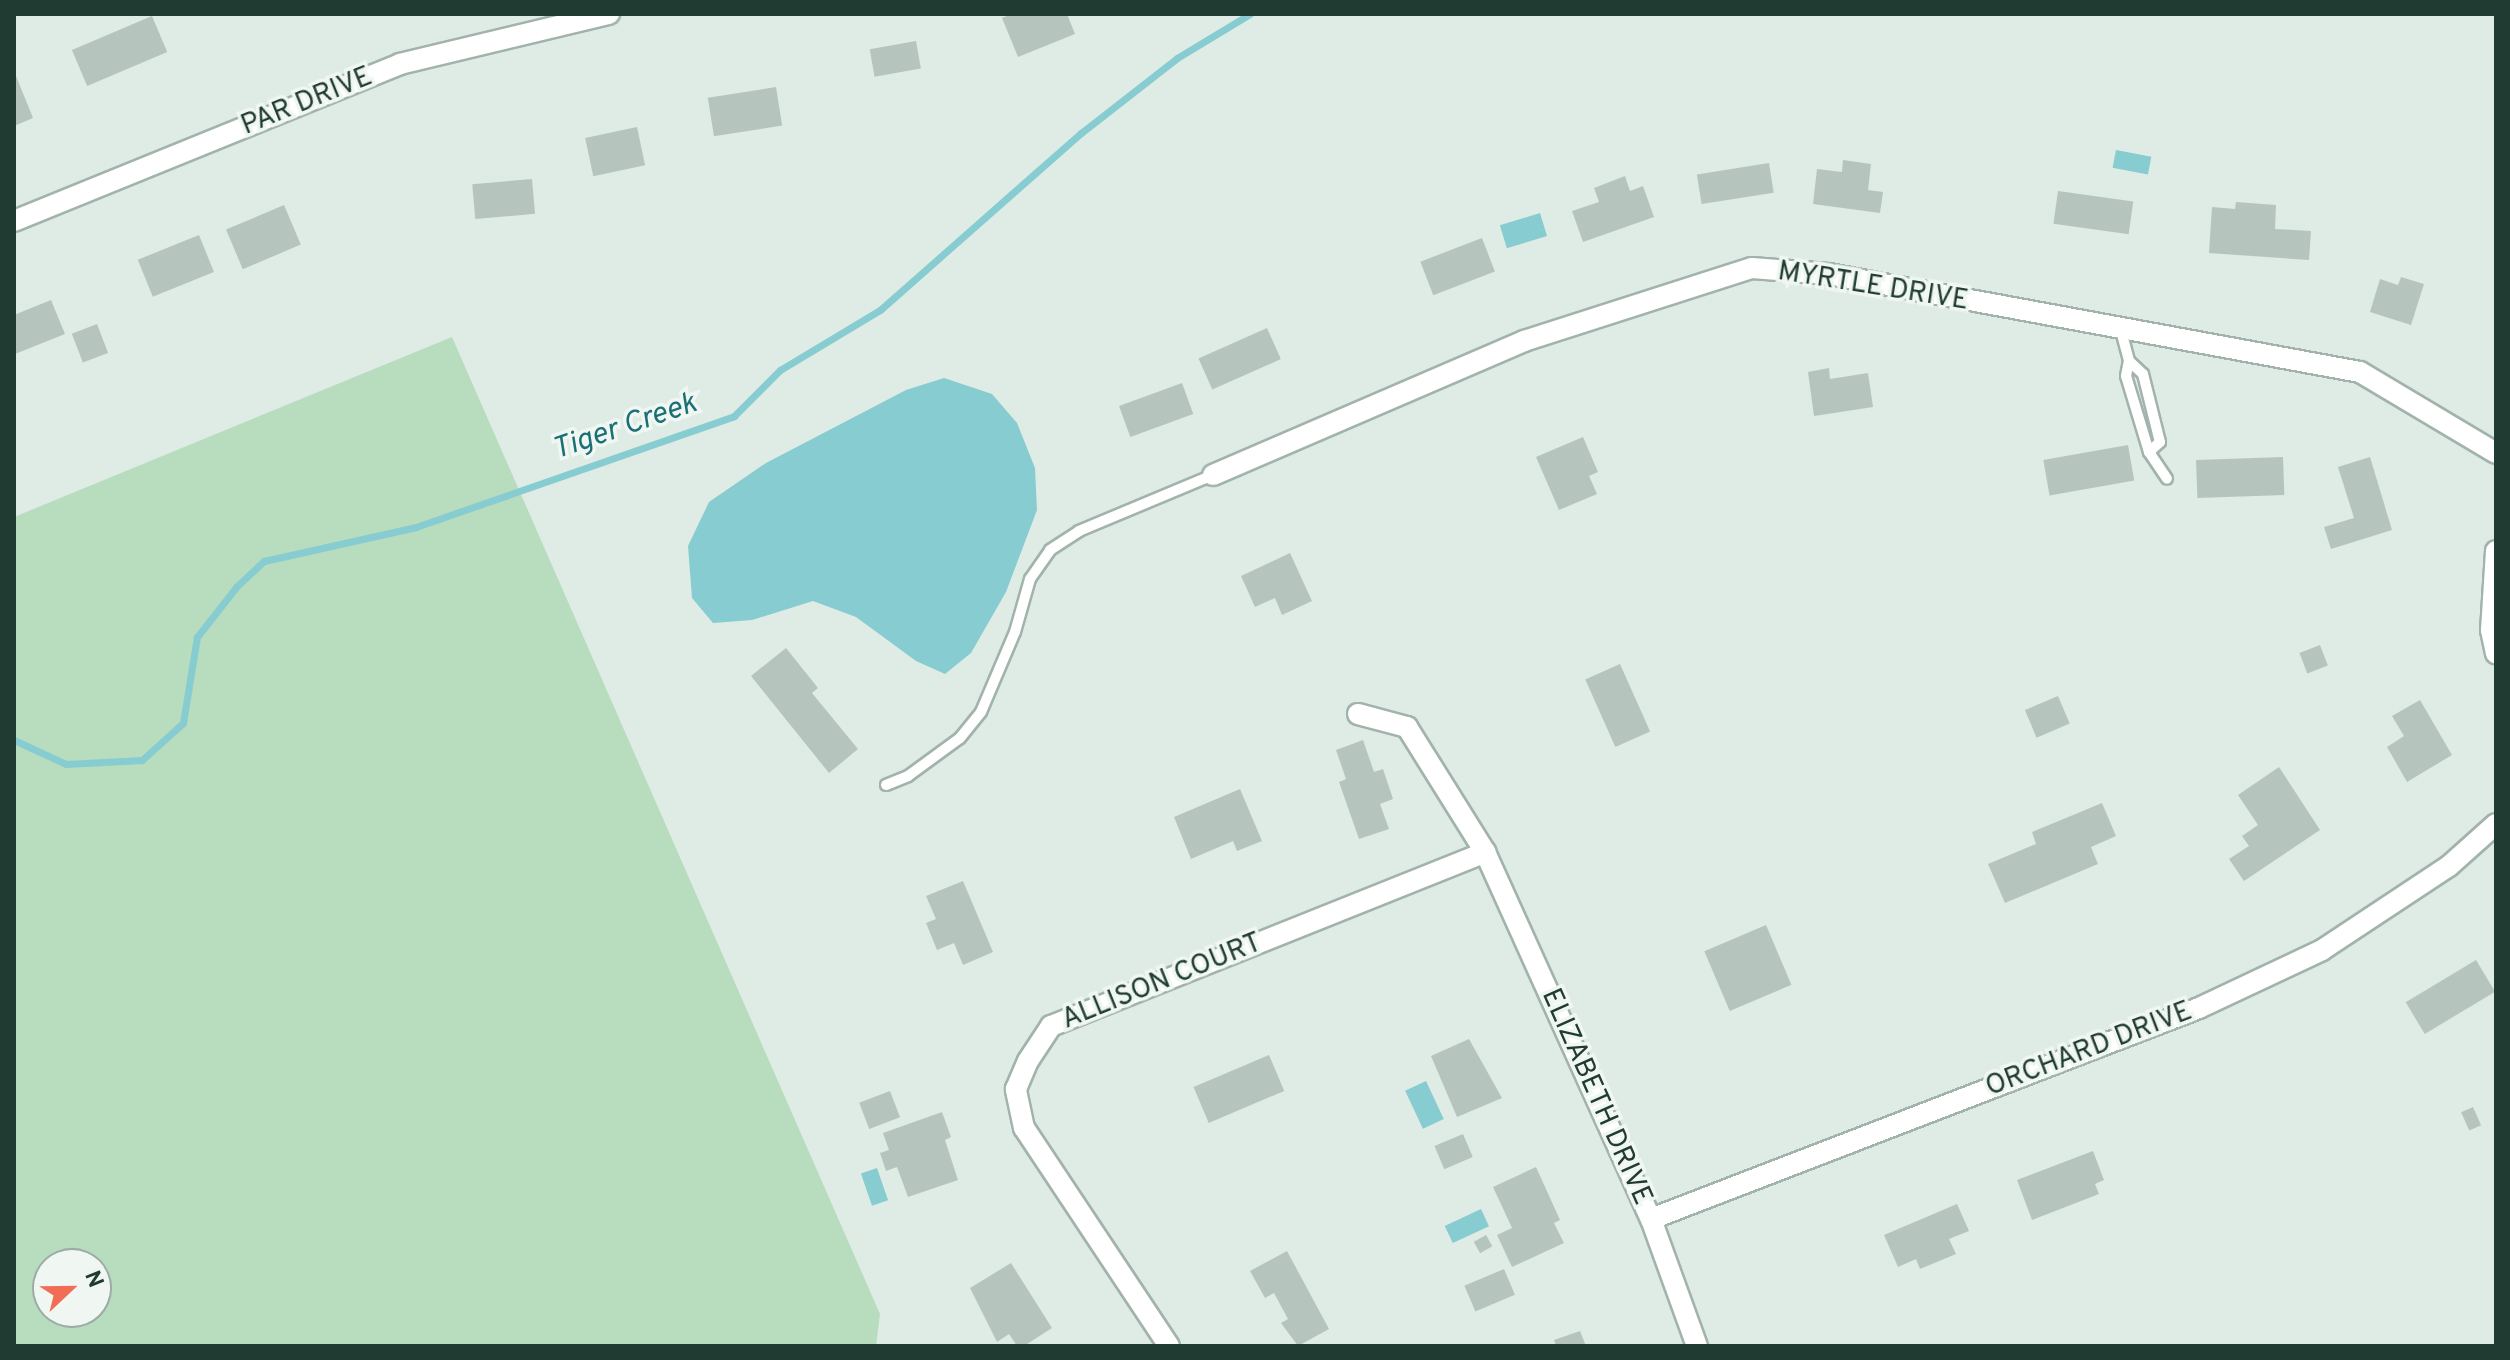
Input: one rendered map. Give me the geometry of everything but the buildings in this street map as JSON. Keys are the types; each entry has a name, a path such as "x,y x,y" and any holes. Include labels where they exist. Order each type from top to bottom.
{"street":[{"name":"PAR DRIVE","path":"14,221 400,64 609,14"},
{"name":"MYRTLE DRIVE","path":"1213,475 1524,341 1752,268 1829,274 2360,372 2496,453"},
{"path":"2496,551 2491,630 2496,653"},
{"name":"ELIZABETH DRIVE","path":"1358,714 1407,727 1485,852 1651,1219 1697,1346"},
{"name":"ORCHARD DRIVE","path":"1651,1219 2199,1008 2295,963 2449,866 2496,824"},
{"name":"ALLISON COURT","path":"1169,1346 1024,1128 1016,1089 1028,1061 1051,1026 1485,852"}],"lane":[{"path":"2120,327 2129,361 2126,376 2149,452 2167,479"},
{"path":"2129,361 2143,374 2160,442 2149,452"},
{"path":"886,785 908,776 960,738 981,712 1015,632 1030,579 1050,550 1079,531 1213,475"}],"green space":[{"path":"452,337 880,1314 876,1346 14,1346 14,517"}],"water":[{"path":"2116,150 2151,157 2148,175 2113,168"},
{"path":"1540,213 1547,236 1507,248 1500,225"},
{"path":"944,378 992,394 1017,423 1035,468 1037,510 1006,592 971,653 945,674 916,661 856,617 813,601 752,620 713,623 692,598 688,546 709,502 766,463 906,390"},
{"path":"1426,1081 1444,1119 1423,1129 1405,1091"},
{"path":"877,1168 888,1200 872,1206 861,1174"},
{"path":"1481,1209 1489,1226 1453,1243 1445,1226"}],"waterway":[{"name":"Tiger Creek","path":"14,740 66,764 142,760 183,723 197,637 237,586 264,561 416,527 734,416 780,370 880,310 1081,133 1177,58 1250,14"}]}
